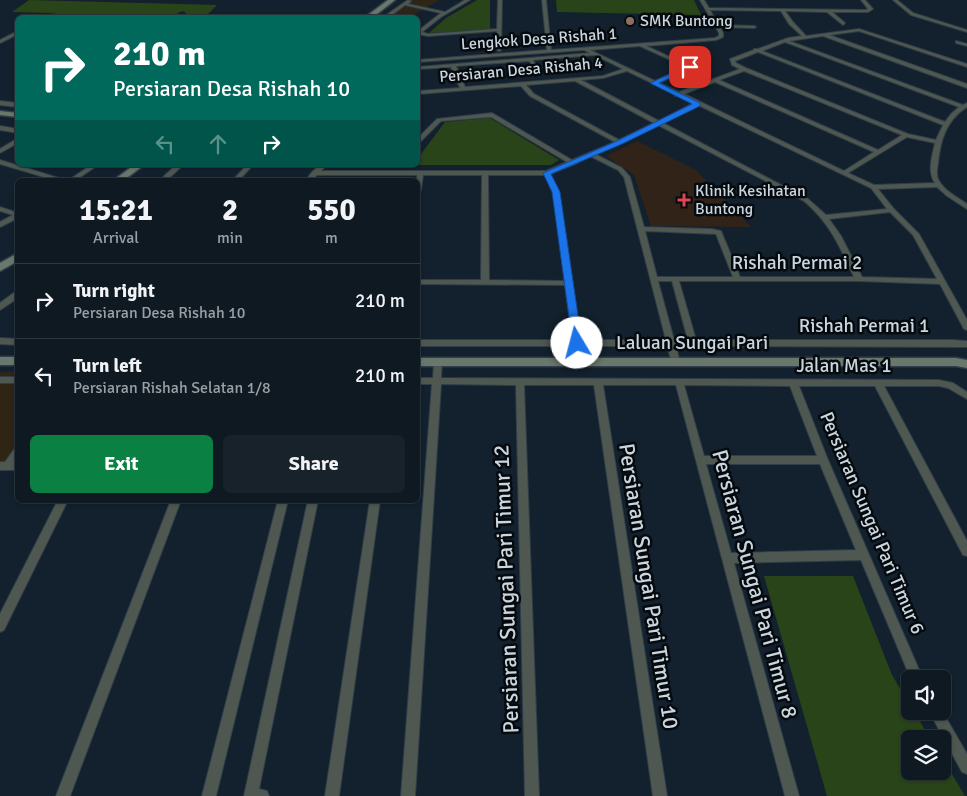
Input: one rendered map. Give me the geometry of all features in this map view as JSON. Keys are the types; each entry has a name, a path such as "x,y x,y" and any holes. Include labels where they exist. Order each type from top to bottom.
{"main road":[{"path":"363,15 384,0"},
{"path":"371,15 392,0"},
{"path":"0,113 15,115"},
{"path":"0,118 15,120"},
{"path":"121,178 137,167"},
{"path":"131,178 147,167"},
{"path":"0,259 15,249"},
{"path":"0,268 15,258"},
{"path":"0,361 15,361"},
{"name":"Laluan Sungai Pari","path":"420,362 956,362 967,364"}],"street":[{"path":"388,15 411,0"},
{"path":"420,31 468,0"},
{"path":"499,50 500,0"},
{"path":"544,0 549,49"},
{"path":"702,0 718,26 754,27"},
{"path":"707,9 867,11 872,9 863,0"},
{"path":"895,0 912,14 967,31"},
{"path":"404,4 445,14"},
{"path":"782,10 791,23 805,36"},
{"path":"828,10 843,24"},
{"name":"Lengkok Desa Rishah 1","path":"420,56 716,39 721,36 718,26"},
{"path":"420,33 428,35 499,30"},
{"path":"937,142 906,134 744,69 734,64 732,60 785,40 859,30 967,66"},
{"path":"0,42 15,34"},
{"path":"822,34 967,86"},
{"path":"785,40 965,106 946,124 937,142 934,178 940,186 967,208"},
{"path":"958,42 967,45"},
{"path":"638,44 690,67 654,83"},
{"path":"583,48 677,95 874,187 940,186"},
{"name":"Lengkok Desa Rishah 1","path":"420,61 549,49"},
{"path":"756,50 946,124"},
{"path":"420,68 596,54"},
{"path":"530,59 537,70"},
{"path":"453,65 463,89"},
{"path":"677,95 744,69"},
{"name":"Persiaran Desa Rishah 4","path":"420,93 613,75 626,70"},
{"path":"575,79 806,200 826,217 835,228 859,279"},
{"path":"715,80 879,152"},
{"path":"522,84 532,95 619,142"},
{"path":"0,102 15,104"},
{"path":"314,173 546,173 592,155 697,104"},
{"path":"420,139 439,120 490,114 573,163"},
{"path":"0,128 15,130"},
{"path":"844,173 906,134"},
{"path":"0,151 15,142"},
{"path":"592,155 624,173 676,363"},
{"path":"0,162 15,166"},
{"path":"17,167 53,178"},
{"path":"75,178 92,167"},
{"path":"166,178 178,167"},
{"path":"238,178 248,167"},
{"path":"310,178 321,167"},
{"path":"395,173 396,167"},
{"path":"419,178 420,173"},
{"path":"485,173 485,282"},
{"path":"546,173 556,192 577,343"},
{"path":"874,187 892,210 916,234 967,328"},
{"path":"0,209 15,214"},
{"path":"826,217 892,210"},
{"path":"0,226 15,217"},
{"path":"640,229 712,230 719,232 738,280"},
{"name":"Rishah Permai 2","path":"654,279 859,279 941,282"},
{"path":"675,279 693,342"},
{"path":"420,282 568,283"},
{"path":"0,307 15,296"},
{"path":"0,342 15,342"},
{"name":"Rishah Permai 1","path":"420,343 967,344"},
{"path":"408,796 438,362"},
{"path":"0,380 15,380"},
{"name":"Jalan Mas 1","path":"420,381 940,383 950,385 967,396"},
{"name":"Persiaran Sungai Pari Timur 12","path":"520,382 532,796"},
{"name":"Persiaran Sungai Pari Timur 10","path":"598,382 660,796"},
{"name":"Persiaran Sungai Pari Timur 8","path":"679,382 792,796"},
{"name":"Persiaran Sungai Pari Timur 6","path":"793,382 823,460 913,670"},
{"path":"878,383 967,551"},
{"path":"701,460 823,460"},
{"path":"0,626 62,503"},
{"path":"63,796 175,503"},
{"path":"209,796 282,503"},
{"path":"262,796 251,796 312,503"},
{"path":"332,796 375,503"},
{"path":"727,558 864,555"},
{"path":"940,720 967,768"}],"shaded area":[{"path":"406,0 439,0 413,15 384,15"},
{"name":"Klinik Kesihatan Buntong","path":"637,141 696,170 751,227 651,226 634,175 606,156"},
{"path":"15,371 15,457 0,467 0,372"}],"green space":[{"path":"29,0 217,5 207,15 186,15 182,11 175,15 65,15 12,12"},
{"path":"477,0 490,0 490,29 429,33 446,18"},
{"path":"556,0 694,0 701,15 557,12"},
{"path":"490,118 559,160 551,165 420,165 420,155 445,122"},
{"path":"764,576 853,576 892,675 901,690 901,720 919,720 925,730 901,730 901,780 951,780 951,772 965,796 827,796"}],"place":[{"name":"SMK Buntong","path":"630,21"},
{"name":"Klinik Kesihatan Buntong","path":"684,200"}],"route":[{"path":"577,343 556,192 546,173 592,155 697,104 654,83 690,69 690,67"}]}
